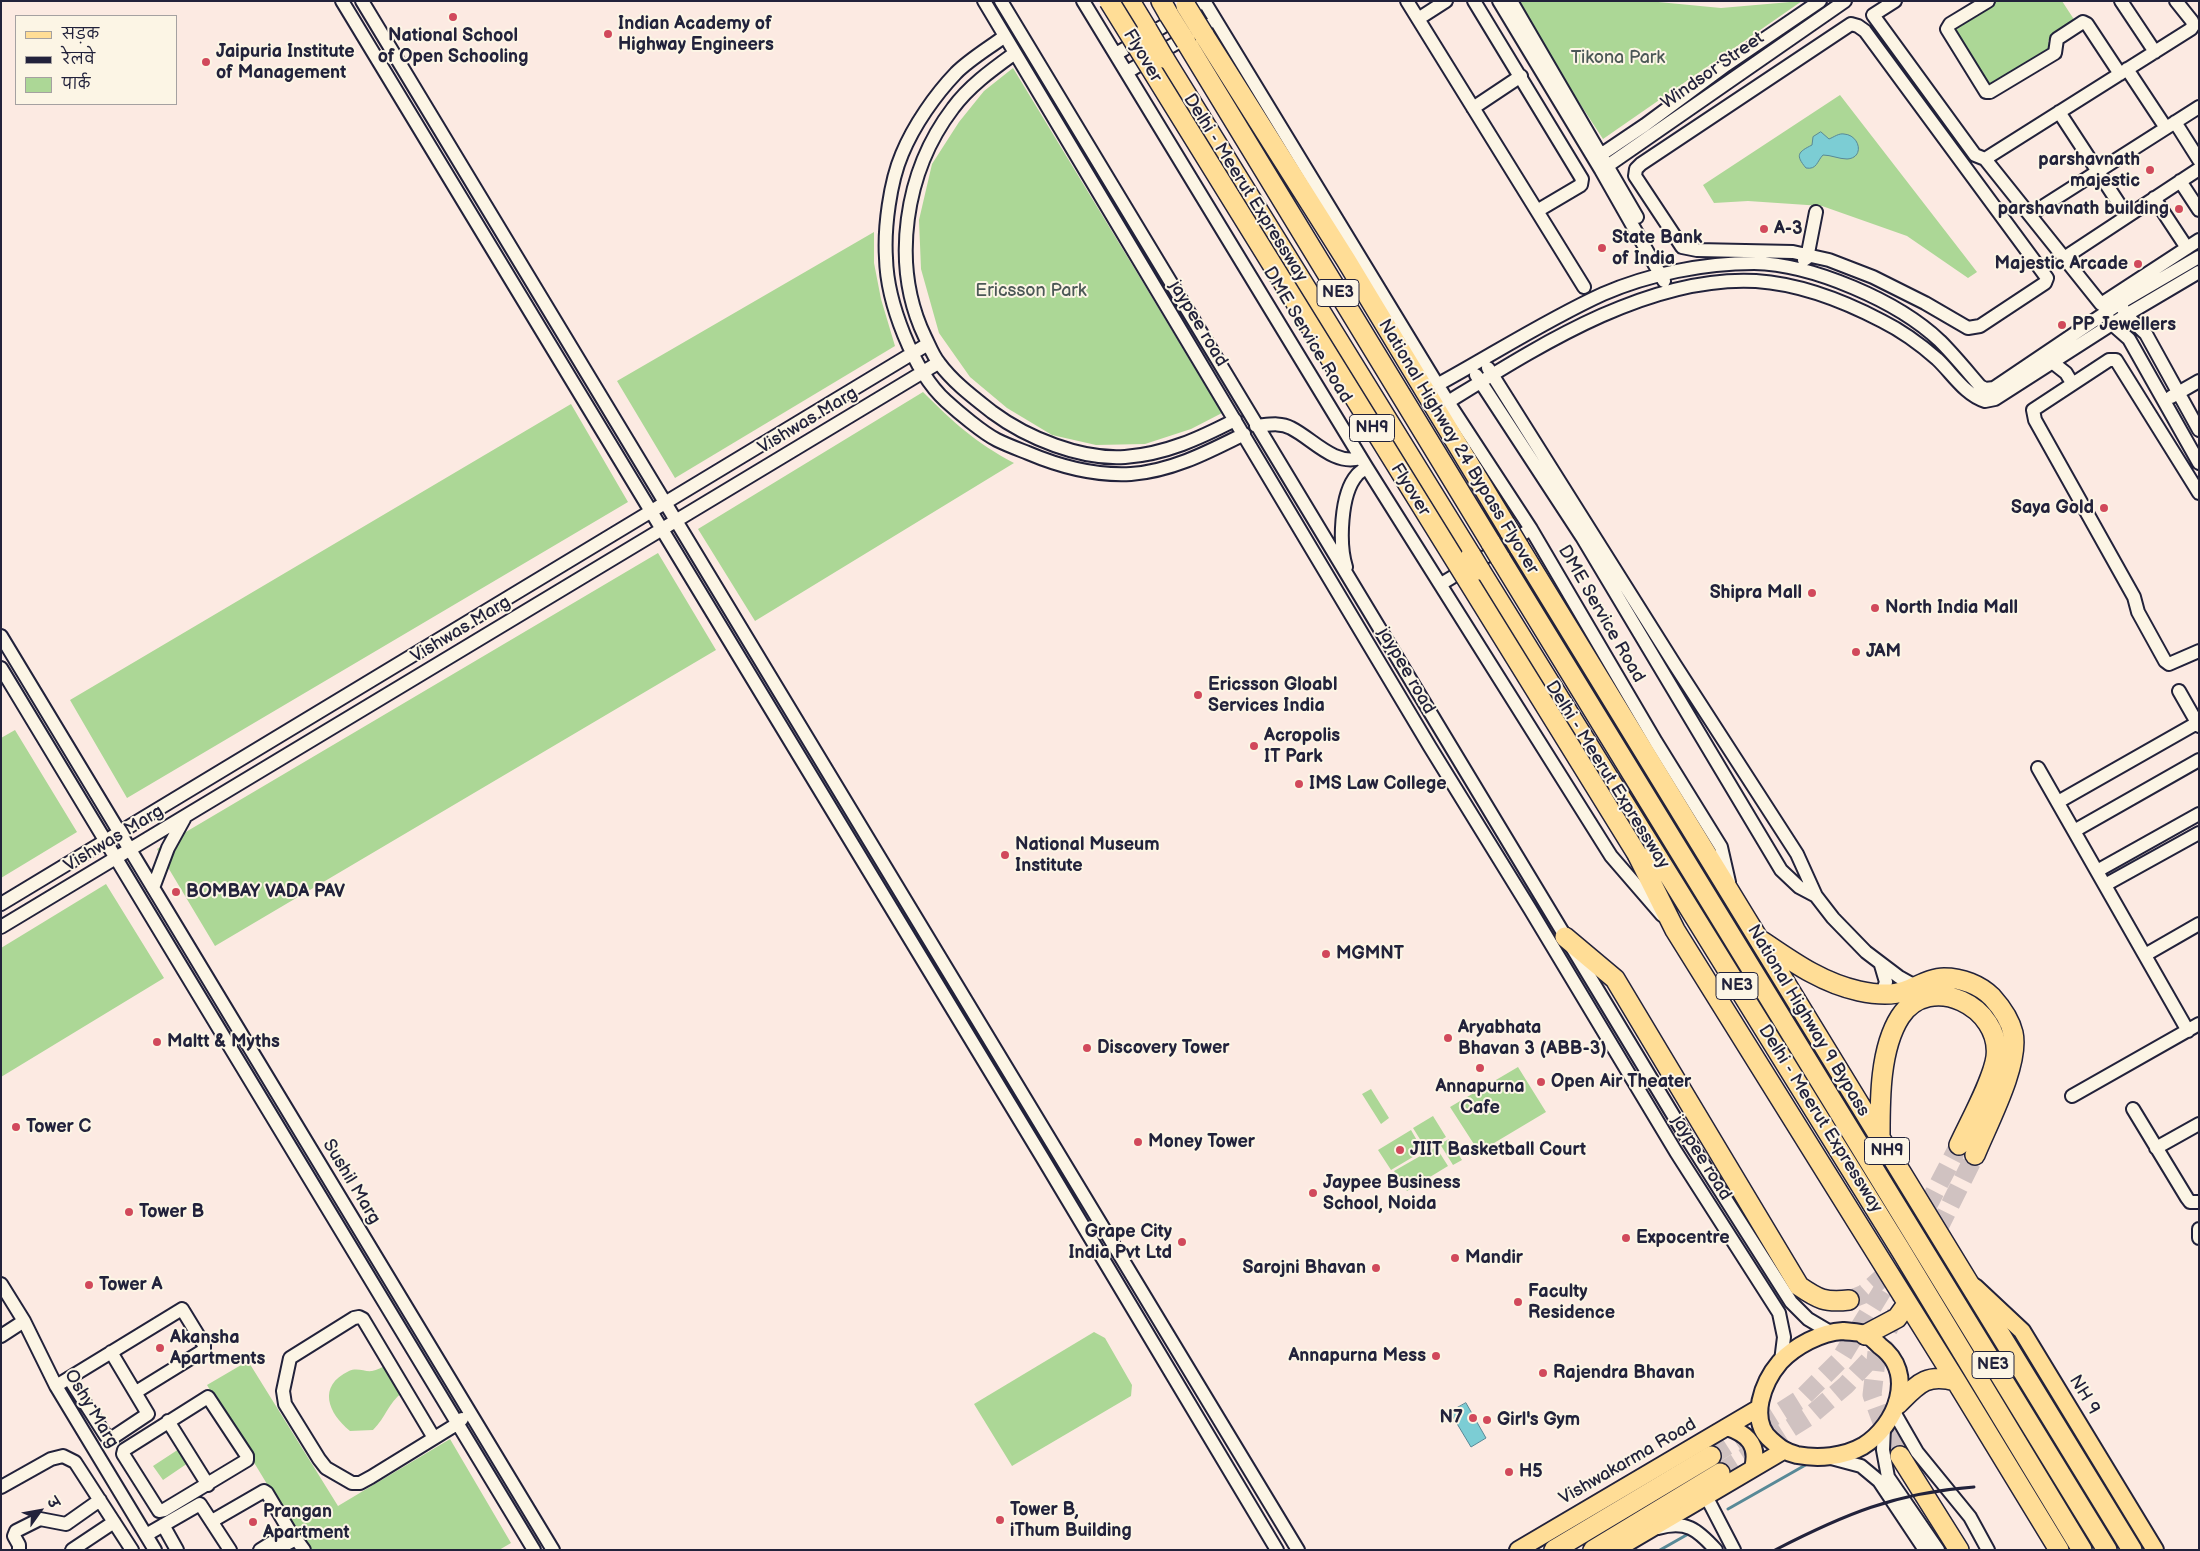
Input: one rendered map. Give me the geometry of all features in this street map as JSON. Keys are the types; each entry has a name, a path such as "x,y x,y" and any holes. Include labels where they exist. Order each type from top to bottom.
{"highway":[{"name":"Flyover","path":"1109,1 1637,854 1674,930 1956,1381 2059,1550"},
{"name":"Delhi - Meerut Expressway","path":"1130,1 1900,1250 2082,1550"},
{"name":"National Highway 24 Bypass Flyover","path":"1183,1 1346,260 1731,894"},
{"name":"Delhi - Meerut Expressway","path":"1165,8 2108,1550"},
{"name":"National Highway 9 Bypass","path":"1731,894 1963,1275"},
{"path":"1565,936 1615,979 1799,1286 1818,1299 1834,1302 1848,1300"},
{"path":"1757,937 1819,978 1859,991 1903,992 1943,978 1974,984 1986,991 2007,1017 2013,1033 2012,1062 2002,1090 1967,1150 1996,1057 1995,1038 1987,1022 1973,1007 1960,999 1947,996 1930,997 1914,1003 1906,1009 1896,1024 1885,1060 1880,1097 1880,1140"},
{"name":"NH9","path":"1963,1275 2132,1550"},
{"path":"1866,1334 1897,1318 1907,1304"},
{"path":"1896,1408 1918,1384 1940,1377 1956,1381"},
{"path":"1554,1550 1711,1456"},
{"path":"1900,1456 1959,1550"},
{"path":"1593,1550 1720,1473"}],"main road":[{"name":"NH 9","path":"1963,1275 2022,1330 2155,1550"},
{"path":"1830,1332 1866,1334 1889,1352 1896,1363 1901,1377 1896,1408 1884,1428 1863,1445 1848,1452 1813,1457 1783,1451 1766,1436 1759,1418 1758,1408 1772,1373 1781,1361 1796,1349 1830,1332"},
{"name":"Vishwakarma Road","path":"1518,1550 1758,1408"},
{"path":"1727,1427 1741,1432 1749,1439 1756,1457 1753,1468"},
{"path":"1614,1550 1783,1451"}],"street":[{"path":"342,1 1277,1550"},
{"path":"362,1 1298,1550"},
{"name":"jaypee road","path":"984,1 1430,747 1676,1152 1779,1312 1784,1337 1781,1361"},
{"path":"1001,1 1352,586 1690,1143 1791,1302 1808,1319 1830,1332"},
{"name":"DME Service Road","path":"1083,1 1364,463 1611,856 1674,930"},
{"path":"1116,54 1204,1"},
{"name":"DME Service Road","path":"1204,1 1437,385 1531,529 1656,742 1721,847 1731,894"},
{"path":"1407,1 1584,287"},
{"path":"1418,19 1446,1"},
{"path":"1474,1 1582,179 1581,184 1537,212"},
{"path":"1499,1 1518,23 1598,156 1675,291"},
{"path":"1511,1 1518,23"},
{"name":"Windsor Street","path":"1598,156 1820,1"},
{"name":"Windsor Street","path":"1605,168 1845,1"},
{"path":"1895,1 1873,15 1976,155 1985,159 2031,214 2101,304 2199,240"},
{"path":"1988,1 1950,24 1947,28 1988,93 2054,53 2057,39 2083,22 2087,24 2199,160"},
{"path":"2120,1 2155,52"},
{"path":"1985,159 2155,52 2196,30 2192,20 2176,1"},
{"path":"1127,72 1216,20"},
{"path":"1852,24 1865,32 2039,266 2047,281 1980,326 1968,328 1873,277 1807,254 1697,250 1682,247 1635,176 1636,169 1810,52 1852,24"},
{"path":"1797,34 1810,52"},
{"path":"1005,36 957,72 926,110 902,154 889,205 886,258 895,311 912,354 923,372 945,400 995,439 1048,462 1088,472 1131,474 1166,468 1200,456 1244,434"},
{"path":"1015,53 982,77 953,107 928,147 912,194 906,236 907,279 917,321 938,363 968,394 1009,425 1052,445 1087,453 1124,457 1156,452 1187,444 1235,420"},
{"path":"1473,108 1521,76"},
{"path":"2031,214 2199,107"},
{"path":"2059,112 2127,216"},
{"path":"2064,258 2199,169"},
{"path":"2180,181 2199,210"},
{"path":"2154,198 2187,248"},
{"path":"1793,269 1806,258 1816,212"},
{"path":"1130,245 1142,236"},
{"path":"1437,385 1562,314 1605,294 1665,275 1700,267 1743,264 1769,265 1793,269 1833,280 1883,301 1915,321 1940,340 1980,386 1985,389 1997,386 2105,312 2199,257"},
{"path":"1448,402 1492,374 1595,317 1675,291 1734,281 1757,281 1788,285 1831,296 1900,330 1938,360 1970,394 1985,402 1995,398 2126,315 2199,272"},
{"path":"2120,303 2126,315 2146,334 2199,430"},
{"path":"2105,312 2112,324 2129,339 2199,463"},
{"name":"Vishwas Marg","path":"1,904 928,344"},
{"path":"2199,493 2118,362 2113,359 2108,360 2036,406 2032,414 2134,597 2138,612 2165,661 2169,664 2175,663 2199,651"},
{"path":"1483,360 1797,854 1816,896 1850,936 1881,965 1917,986"},
{"path":"2055,360 2074,368 2076,381"},
{"name":"Vishwas Marg","path":"1,928 938,363"},
{"path":"1471,366 1582,538 1781,870 1799,887 1816,896"},
{"path":"2164,401 2199,381"},
{"path":"1256,426 1275,424 1290,427 1316,445 1343,459 1364,463 1351,485 1344,509 1342,552 1352,586"},
{"path":"1441,584 1531,529"},
{"path":"1624,608 1636,602"},
{"name":"Sushil Marg","path":"1,636 553,1550"},
{"name":"Sushil Marg","path":"1,668 534,1550"},
{"path":"2058,802 2198,724 2179,691"},
{"path":"2074,830 2199,760"},
{"path":"2038,768 2144,955 2193,1027 2072,1096"},
{"path":"2097,871 2199,814"},
{"path":"153,888 168,848 185,817"},
{"path":"2105,885 2199,833"},
{"path":"1530,909 1543,900"},
{"path":"2144,955 2199,924"},
{"path":"1881,965 1886,982 1882,993"},
{"path":"2133,1108 2187,1198 2190,1202 2199,1202"},
{"path":"2156,1148 2199,1124"},
{"path":"1676,1152 1690,1143"},
{"path":"2199,1229 2199,1238"},
{"name":"Oshy Marg","path":"1,1284 24,1321 56,1386 155,1550"},
{"path":"56,1386 179,1310 184,1311 204,1346 204,1350 136,1392"},
{"path":"434,1438 364,1320 358,1317 354,1318 290,1358 283,1391 286,1404 326,1468 352,1483 360,1483 371,1477 458,1424 470,1412"},
{"path":"1,1336 24,1321"},
{"path":"69,1378 109,1439 121,1433 148,1414 111,1352"},
{"path":"208,1397 247,1456 247,1460 208,1485 159,1511 123,1454 124,1450 168,1421 208,1397"},
{"path":"1896,1408 1917,1452 1970,1517 1988,1550"},
{"path":"168,1421 208,1485"},
{"path":"1884,1428 1883,1450 1888,1477 1938,1550"},
{"path":"1,1487 51,1459 64,1456 75,1462 132,1550"},
{"path":"1826,1456 1861,1466 1879,1481 1925,1550"},
{"path":"72,1550 111,1517 123,1496 138,1480"},
{"path":"212,1521 264,1490 289,1530 287,1534 260,1550"},
{"path":"1706,1496 1734,1550"},
{"path":"19,1550 19,1545 14,1536 16,1531 40,1519 61,1525 66,1524 100,1500"},
{"path":"146,1535 200,1504 212,1521 224,1548"},
{"path":"163,1525 177,1550"},
{"path":"1644,1532 1670,1525 1688,1526 1716,1550"},
{"path":"277,1550 296,1539 304,1550"}],"green space":[{"name":"Tikona Park","path":"1513,1 1648,1 1721,8 1802,1 1603,139"},
{"path":"1997,1 2062,1 2075,21 2048,41 2054,51 1992,89 1954,28"},
{"name":"Ericsson Park","path":"1013,68 1222,413 1191,429 1145,444 1096,445 1052,435 1007,408 970,377 939,333 921,269 919,220 932,164 959,122 984,91"},
{"path":"1840,95 1977,272 1968,278 1907,236 1822,206 1748,201 1714,203 1703,185"},
{"path":"874,232 874,263 881,299 895,346 675,478 617,381"},
{"path":"923,392 966,431 988,448 1014,463 755,621 698,529"},
{"path":"571,404 628,502 127,798 70,700"},
{"path":"658,553 716,650 215,946 157,849"},
{"path":"15,730 77,832 1,878 1,738"},
{"path":"106,884 164,978 1,1077 1,948"},
{"path":"1518,1067 1546,1112 1479,1152 1450,1107"},
{"path":"1371,1089 1389,1118 1381,1124 1362,1094"},
{"path":"1433,1116 1446,1137 1426,1149 1413,1128"},
{"name":"JIIT Basketball Court","path":"1411,1130 1423,1151 1391,1170 1378,1150"},
{"path":"1449,1139 1462,1160 1453,1165 1440,1144"},
{"path":"1436,1147 1448,1166 1407,1191 1394,1171"},
{"path":"1094,1332 1105,1338 1132,1385 1131,1396 1012,1466 974,1404"},
{"path":"248,1361 338,1506 450,1439 511,1543 499,1550 307,1550 207,1385"},
{"path":"387,1365 403,1392 373,1430 350,1431 336,1416 329,1400 329,1392 333,1384 339,1377 349,1371 372,1371"},
{"path":"179,1449 188,1463 163,1480 153,1466"}],"water":[{"path":"1821,132 1829,139 1840,134 1849,135 1854,138 1858,147 1856,155 1853,158 1847,159 1823,155 1815,166 1806,168 1800,160 1800,154 1812,145 1813,137"},
{"path":"1466,1403 1486,1438 1471,1447 1450,1412"}],"waterway":[{"path":"1728,1509 1809,1463"},
{"path":"1660,1550 1690,1533"}],"tunnel":[{"path":"1711,1456 1801,1399 1839,1361 1893,1273 1959,1145"},
{"path":"1720,1473 1811,1415 1846,1385 1877,1352 1975,1155"},
{"path":"1849,1300 1864,1294 1886,1274"},
{"path":"1877,1352 1872,1395 1886,1433 1900,1456"}],"railway":[{"path":"1775,1550 1871,1507 1919,1494 1974,1487"}],"place":[{"name":"National School of Open Schooling","path":"453,17"},
{"name":"Indian Academy of Highway Engineers","path":"608,34"},
{"name":"Jaipuria Institute of Management","path":"206,62"},
{"name":"parshavnath majestic","path":"2150,170"},
{"name":"parshavnath building","path":"2179,209"},
{"name":"A-3","path":"1764,229"},
{"name":"State Bank of India","path":"1602,248"},
{"name":"Majestic Arcade","path":"2138,264"},
{"name":"PP Jewellers","path":"2062,325"},
{"name":"Saya Gold","path":"2104,508"},
{"name":"Shipra Mall","path":"1812,593"},
{"name":"North India Mall","path":"1875,608"},
{"name":"JAM","path":"1856,652"},
{"name":"Ericsson Gloabl Services India","path":"1198,695"},
{"name":"Acropolis IT Park","path":"1254,746"},
{"name":"IMS Law College","path":"1299,784"},
{"name":"National Museum Institute","path":"1005,855"},
{"name":"BOMBAY VADA PAV","path":"176,892"},
{"name":"MGMNT","path":"1326,954"},
{"name":"Aryabhata Bhavan 3 (ABB-3)","path":"1448,1038"},
{"name":"Maltt & Myths","path":"157,1042"},
{"name":"Discovery Tower","path":"1087,1048"},
{"name":"Annapurna Cafe","path":"1480,1068"},
{"name":"Open Air Theater","path":"1541,1082"},
{"name":"Tower C","path":"16,1127"},
{"name":"Money Tower","path":"1138,1142"},
{"name":"JIIT Basketball Court","path":"1400,1150"},
{"name":"Jaypee Business School, Noida","path":"1313,1193"},
{"name":"Tower B","path":"129,1212"},
{"name":"Expocentre","path":"1626,1238"},
{"name":"Grape City India Pvt Ltd","path":"1182,1242"},
{"name":"Mandir","path":"1455,1258"},
{"name":"Sarojni Bhavan","path":"1376,1268"},
{"name":"Tower A","path":"89,1285"},
{"name":"Faculty Residence","path":"1518,1302"},
{"name":"Akansha Apartments","path":"160,1348"},
{"name":"Annapurna Mess","path":"1436,1356"},
{"name":"Rajendra Bhavan","path":"1543,1373"},
{"name":"N7","path":"1473,1418"},
{"name":"Girl's Gym","path":"1487,1420"},
{"name":"H5","path":"1509,1472"},
{"name":"Tower B, iThum Building","path":"1000,1520"},
{"name":"Prangan Apartment","path":"253,1522"}]}
